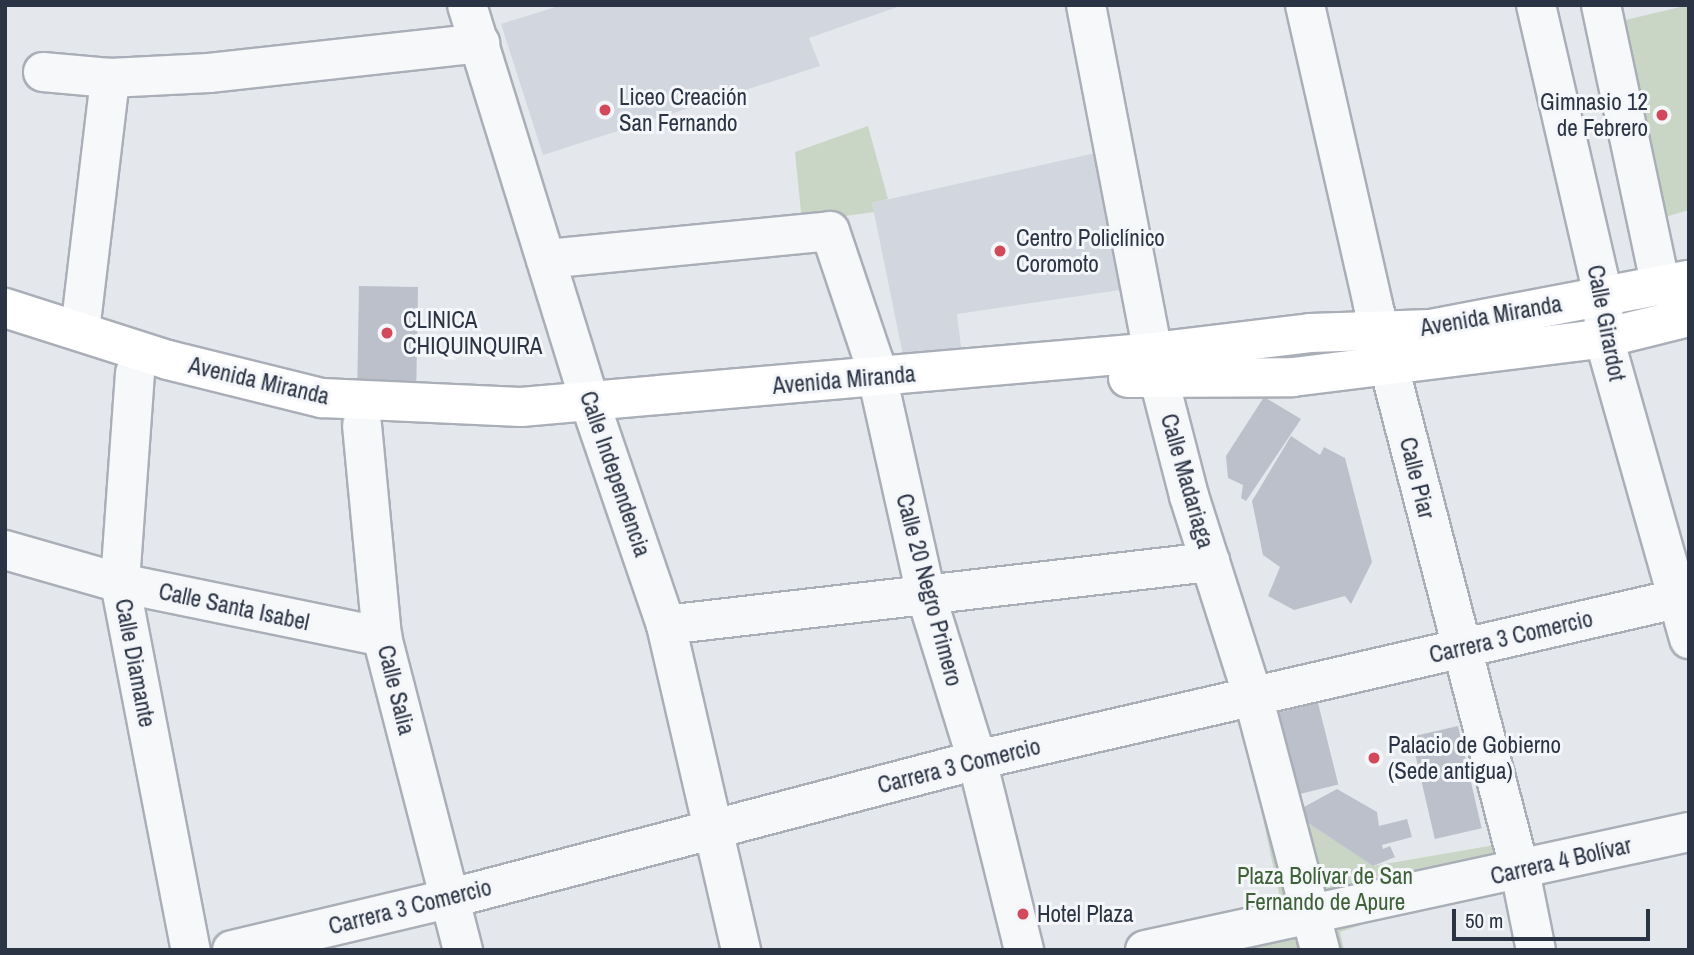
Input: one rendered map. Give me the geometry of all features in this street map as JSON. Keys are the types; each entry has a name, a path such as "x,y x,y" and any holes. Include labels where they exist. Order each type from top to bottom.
{"main road":[{"name":"Avenida Miranda","path":"1384,347 1431,329 1675,284"},
{"name":"Avenida Miranda","path":"5,308 168,360 322,398 521,407 594,415"},
{"name":"Avenida Miranda","path":"5,336 135,373 362,425 594,415 1156,364 1310,333 1384,347 1604,338 1689,317"}],"street":[{"name":"Calle Madariaga","path":"1086,5 1156,364 1210,562 1253,696 1320,950"},
{"name":"Calle Piar","path":"1305,5 1384,347 1459,648 1520,870 1536,950"},
{"name":"Calle Girardot","path":"1535,5 1603,296 1604,338 1683,597 1689,639"},
{"path":"1601,5 1675,284"},
{"path":"43,72 110,78 209,73 476,16"},
{"name":"Calle Independencia","path":"476,16 594,415 666,625 711,831 741,950"},
{"path":"80,331 110,78"},
{"name":"Calle 20 Negro Primero","path":"546,259 830,232 880,387 926,595 976,760 1024,950"},
{"name":"Calle Diamante","path":"135,373 120,583 191,950"},
{"name":"Calle Salia","path":"362,425 382,638 463,950"},
{"name":"Calle Santa Isabel","path":"5,550 120,583 382,638"},
{"path":"666,625 1210,562"},
{"name":"Carrera 3 Comercio","path":"232,950 448,899 976,760 1683,597"},
{"name":"Carrera 4 Bolívar","path":"1145,950 1689,832"}],"shaded area":[{"name":"Liceo Creación San Fernando","path":"562,5 903,5 809,38 820,66 543,155 501,24"},
{"name":"Centro Policlínico Coromoto","path":"1100,152 1127,289 957,314 962,356 904,360 872,203"}],"green space":[{"name":"Gimnasio 12 de Febrero","path":"1689,5 1689,210 1651,221 1621,21"},
{"path":"868,126 888,199 872,203 874,212 802,222 795,152"},
{"name":"Plaza Bolívar de San Fernando de Apure","path":"1239,707 1293,813 1373,866 1495,845 1520,871 1340,932 1344,950 1145,950 1284,917"}],"building":[{"name":"CLINICA CHIQUINQUIRA","path":"359,286 418,287 416,381 357,380"},
{"path":"1264,397 1301,419 1246,501 1241,498 1243,485 1228,478 1226,456"},
{"path":"1291,436 1320,455 1324,447 1345,458 1372,562 1351,604 1345,596 1294,610 1268,596 1280,567 1263,555 1252,501"},
{"path":"1318,703 1338,785 1291,796 1270,715"},
{"path":"1458,726 1482,828 1435,839 1411,737"},
{"path":"1337,789 1377,812 1379,826 1407,819 1412,837 1382,845 1383,849 1390,846 1395,857 1373,866 1293,813"}],"place":[{"name":"Liceo Creación San Fernando","path":"605,110"},
{"name":"Gimnasio 12 de Febrero","path":"1662,115"},
{"name":"Centro Policlínico Coromoto","path":"1000,251"},
{"name":"CLINICA CHIQUINQUIRA","path":"387,333"},
{"name":"Palacio de Gobierno (Sede antigua)","path":"1374,758"},
{"name":"Hotel Plaza","path":"1023,914"}]}
